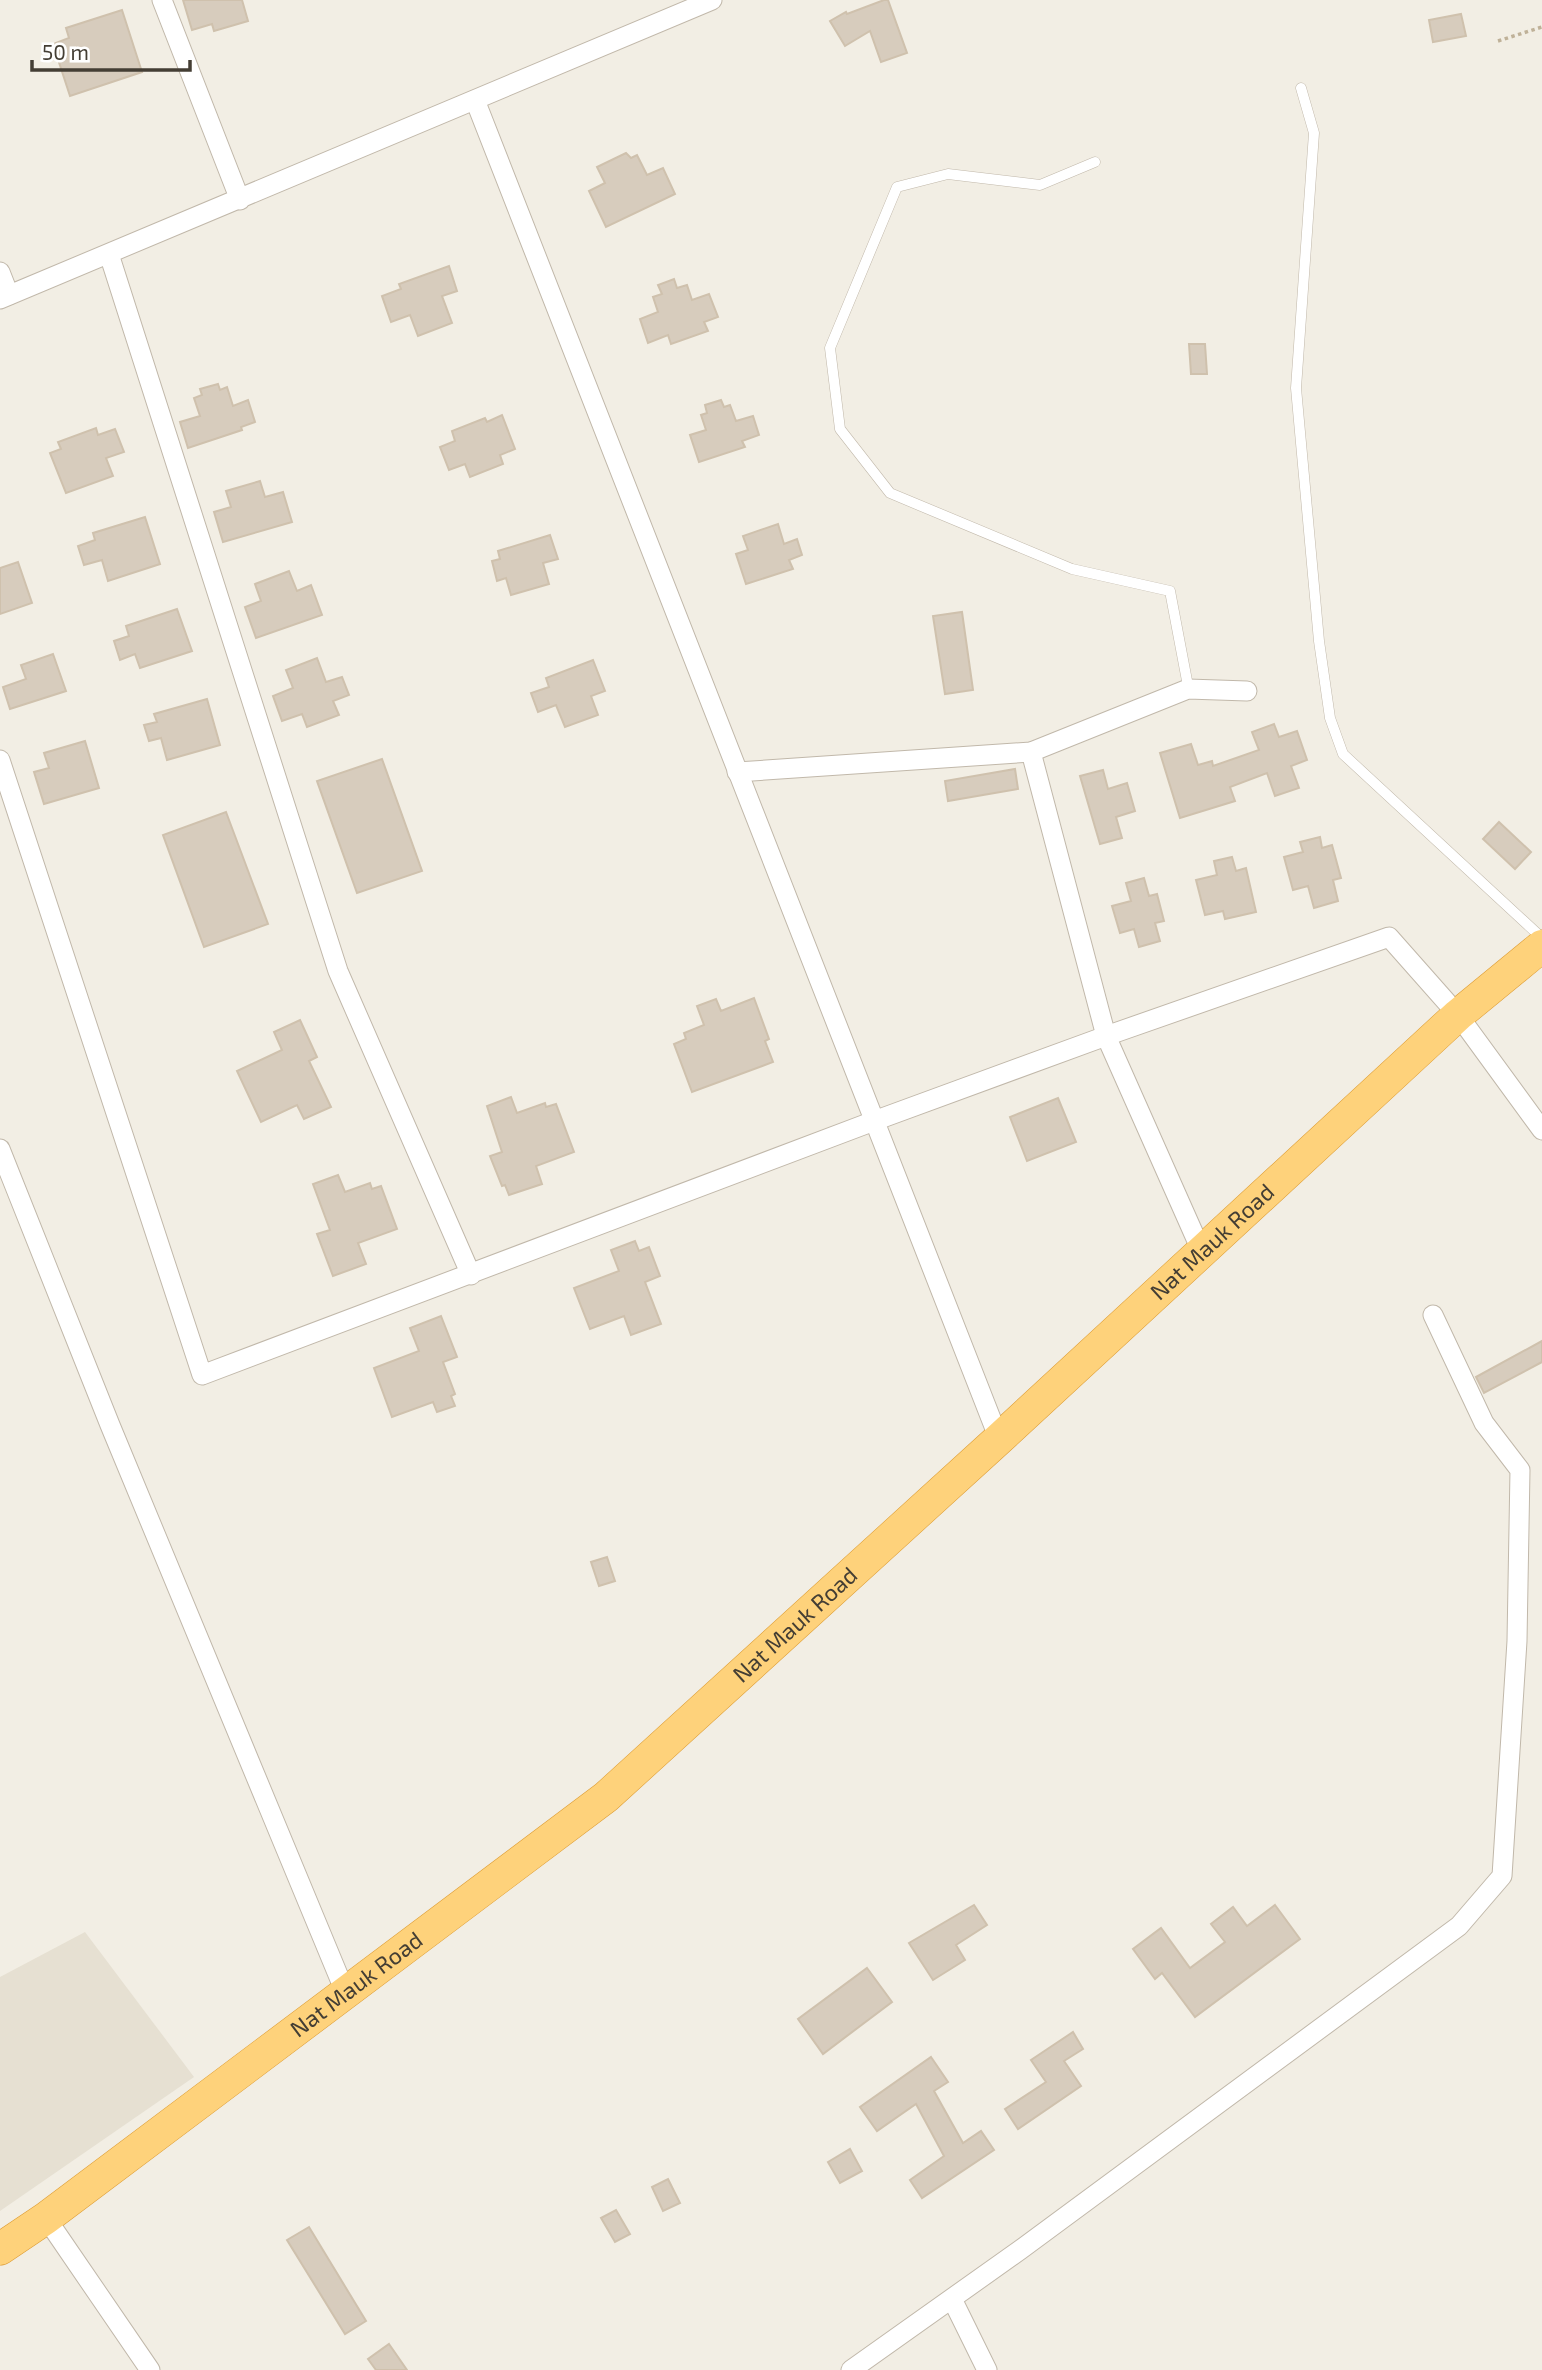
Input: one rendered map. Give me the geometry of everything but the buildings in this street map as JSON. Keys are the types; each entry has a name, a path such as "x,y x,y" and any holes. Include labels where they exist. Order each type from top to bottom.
{"highway":[{"name":"Nat Mauk Road","path":"0,2249 46,2218 606,1797 999,1439 1458,1014 1542,946"}],"street":[{"path":"162,0 240,200"},
{"path":"0,272 5,297 712,0"},
{"path":"475,100 999,1439"},
{"path":"109,254 338,971 471,1275"},
{"path":"737,772 1031,752 1188,689 1247,691"},
{"path":"1031,752 1105,1036 1201,1250"},
{"path":"0,760 202,1375 874,1121 1105,1036 1389,937 1458,1014 1542,1130"},
{"path":"0,1149 110,1425 346,1994"},
{"path":"851,2370 952,2299 1459,1926 1502,1876 1517,1641 1520,1471 1483,1423 1433,1315"},
{"path":"46,2218 150,2370"},
{"path":"952,2299 987,2370"}],"lane":[{"path":"1301,88 1314,133 1296,388 1319,642 1330,718 1343,754 1542,939"},
{"path":"1095,162 1040,185 948,174 897,187 830,348 840,429 890,494 1072,569 1170,591 1188,686"}],"path":[{"path":"1498,41 1542,27"}],"shaded area":[{"path":"85,1932 194,2077 0,2211 0,1977"}]}
